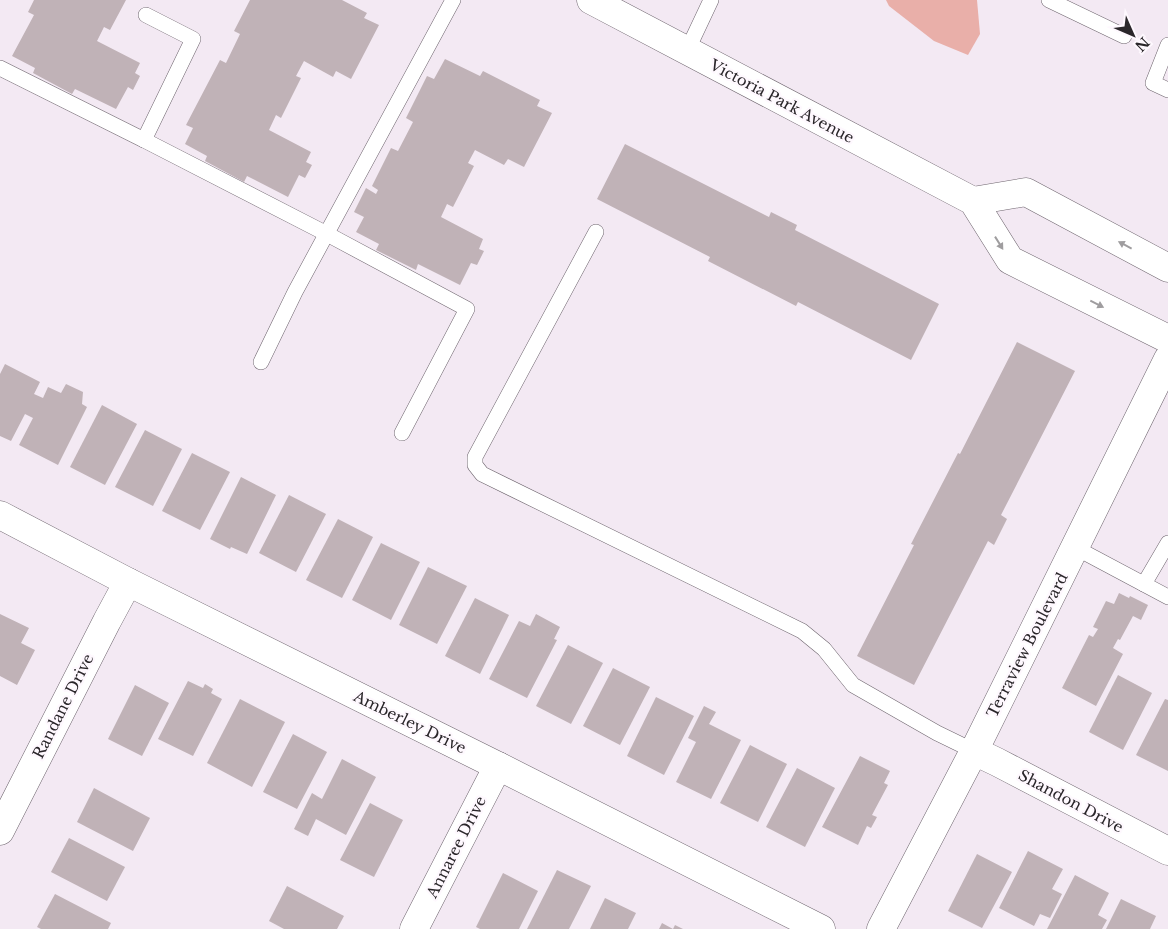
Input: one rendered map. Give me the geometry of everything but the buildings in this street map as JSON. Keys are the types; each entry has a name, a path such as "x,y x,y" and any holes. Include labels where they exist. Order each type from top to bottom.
{"street":[{"name":"Victoria Park Avenue","path":"590,0 973,201"},
{"path":"1168,268 1026,192 973,201 1010,260 1168,338"},
{"name":"Terraview Boulevard","path":"881,929 974,752 1168,359"},
{"name":"Amberley Drive","path":"0,515 128,582 821,929"},
{"name":"Randane Drive","path":"0,831 128,582"},
{"name":"Shandon Drive","path":"974,752 998,762 1168,851"},
{"name":"Annaree Drive","path":"414,929 498,766"}],"lane":[{"path":"261,362 295,292 453,0"},
{"path":"687,51 711,0"},
{"path":"1049,0 1124,36"},
{"path":"144,140 193,38 146,15"},
{"path":"1168,45 1152,82 1168,90"},
{"path":"0,68 327,234 467,309 402,433"},
{"path":"596,232 475,457 475,465 482,474 802,631 824,649 853,685 974,752"},
{"path":"1144,584 1168,543"},
{"path":"1076,548 1168,597"}],"shaded area":[{"path":"886,0 977,0 980,34 968,55 934,41 889,6"}]}
